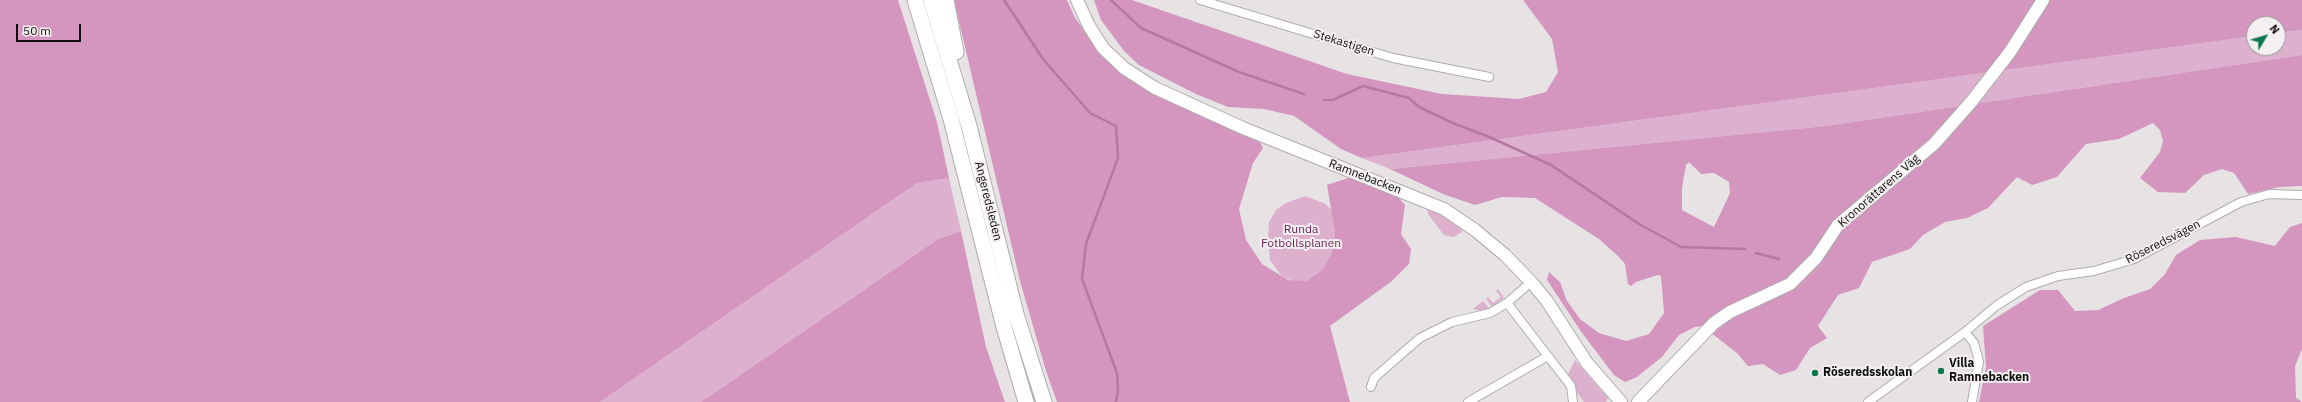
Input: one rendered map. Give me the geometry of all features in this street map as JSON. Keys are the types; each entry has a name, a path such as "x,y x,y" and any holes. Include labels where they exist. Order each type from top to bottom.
{"highway":[{"name":"Angeredsleden","path":"915,0 951,119 1004,327 1026,402"},
{"name":"Angeredsleden","path":"931,0 969,126 1016,314 1044,402"},
{"path":"946,0 969,126"}],"street":[{"name":"Ramnebacken","path":"1077,0 1089,26 1103,48 1124,68 1155,88 1250,131 1444,209 1475,230 1505,255 1531,282 1547,301 1587,363 1621,402"},
{"name":"Stekastigen","path":"1200,0 1393,58 1489,77"},
{"name":"Kronorättarens Väg","path":"1638,402 1714,323 1730,312 1790,284 1816,258 1838,225 1934,144 1972,101 2010,52 2042,0"},
{"name":"Röseredsvägen","path":"1965,332 1996,306 2026,287 2058,276 2094,271 2134,259 2241,202 2269,194 2302,195"},
{"path":"1371,387 1374,378 1424,335 1452,322 1490,313 1507,303 1531,282"},
{"path":"1507,303 1571,386 1573,402"},
{"path":"1868,402 1965,332 1974,343 1979,361 1972,402"},
{"path":"1468,402 1548,356"}],"green space":[{"path":"2302,30 2302,55 1826,126 1390,169 1362,158 2246,37 2246,56 2286,56 2286,32"},
{"path":"949,178 961,231 938,239 701,402 600,402 917,183"},
{"name":"Runda Fotbollsplanen","path":"1305,196 1326,204 1332,211 1335,233 1332,253 1322,270 1306,281 1300,282 1283,278 1270,260 1268,237 1269,222 1276,210 1286,203"},
{"path":"1427,208 1437,211 1461,227 1462,232 1454,237 1444,235 1428,214"},
{"path":"1498,289 1504,298 1492,307 1486,299 1488,297 1493,303 1501,297 1496,291"},
{"path":"1483,301 1489,308 1488,309 1481,311 1473,309"},
{"path":"1575,360 1608,398 1606,402 1584,402 1578,394 1567,376"}],"shaded area":[{"path":"0,0 898,0 937,122 949,178 917,183 600,402 0,402"},
{"path":"954,0 1067,0 1075,18 1106,58 1134,81 1192,112 1260,142 1263,148 1253,163 1239,209 1246,240 1262,264 1288,280 1306,281 1322,270 1332,253 1335,233 1327,185 1351,177 1397,196 1405,205 1401,234 1411,249 1409,264 1392,281 1330,326 1350,402 1057,402 1046,371 1020,281"},
{"path":"1094,0 1132,0 1347,74 1442,94 1519,99 1546,92 1558,72 1552,39 1523,0 2302,0 2302,30 2286,32 2286,16 2246,16 2246,37 1362,158 1341,149 1294,116 1264,109 1228,107 1196,94 1139,65 1124,51 1101,20"},
{"path":"2302,55 2302,186 2280,187 2248,194 2234,173 2222,169 2204,175 2185,193 2158,192 2140,178 2160,152 2163,141 2160,130 2153,123 2119,139 2086,144 2057,177 2032,185 2017,177 1988,208 1967,218 1945,222 1923,235 1910,249 1872,262 1859,288 1838,295 1818,326 1827,338 1810,348 1796,370 1780,375 1763,364 1748,366 1737,353 1702,326 1695,327 1679,335 1662,357 1637,377 1625,382 1614,375 1582,333 1547,280 1549,272 1560,282 1567,301 1580,319 1599,333 1626,341 1649,334 1664,313 1661,276 1658,275 1636,282 1631,286 1628,284 1625,264 1618,256 1599,239 1535,198 1502,197 1475,205 1443,194 1390,169 1826,126","holes":["1689,162 1701,174 1714,173 1729,182 1730,193 1714,227 1682,210 1682,188 1686,165"]},
{"path":"2302,223 2302,349 2295,366 2296,398 2302,402 1979,402 1986,367 1983,326 2040,290 2058,290 2075,311 2098,310 2124,298 2150,289 2165,274 2176,255 2200,240 2236,237 2275,246 2290,227"},
{"path":"961,231 986,347 1005,402 701,402 938,239"}],"waterway":[{"path":"1004,0 1043,59 1090,113 1116,126 1118,158 1086,244 1082,279 1117,373 1118,391 1116,402"},
{"path":"1111,0 1141,28 1239,72 1304,94"},
{"path":"1324,100 1333,100 1363,86 1409,98 1419,107 1455,124 1487,136 1551,165 1639,224 1681,247 1745,249"},
{"path":"1756,253 1779,259"}],"place":[{"name":"Villa Ramnebacken","path":"1941,371"},
{"name":"Röseredsskolan","path":"1815,373"}]}
